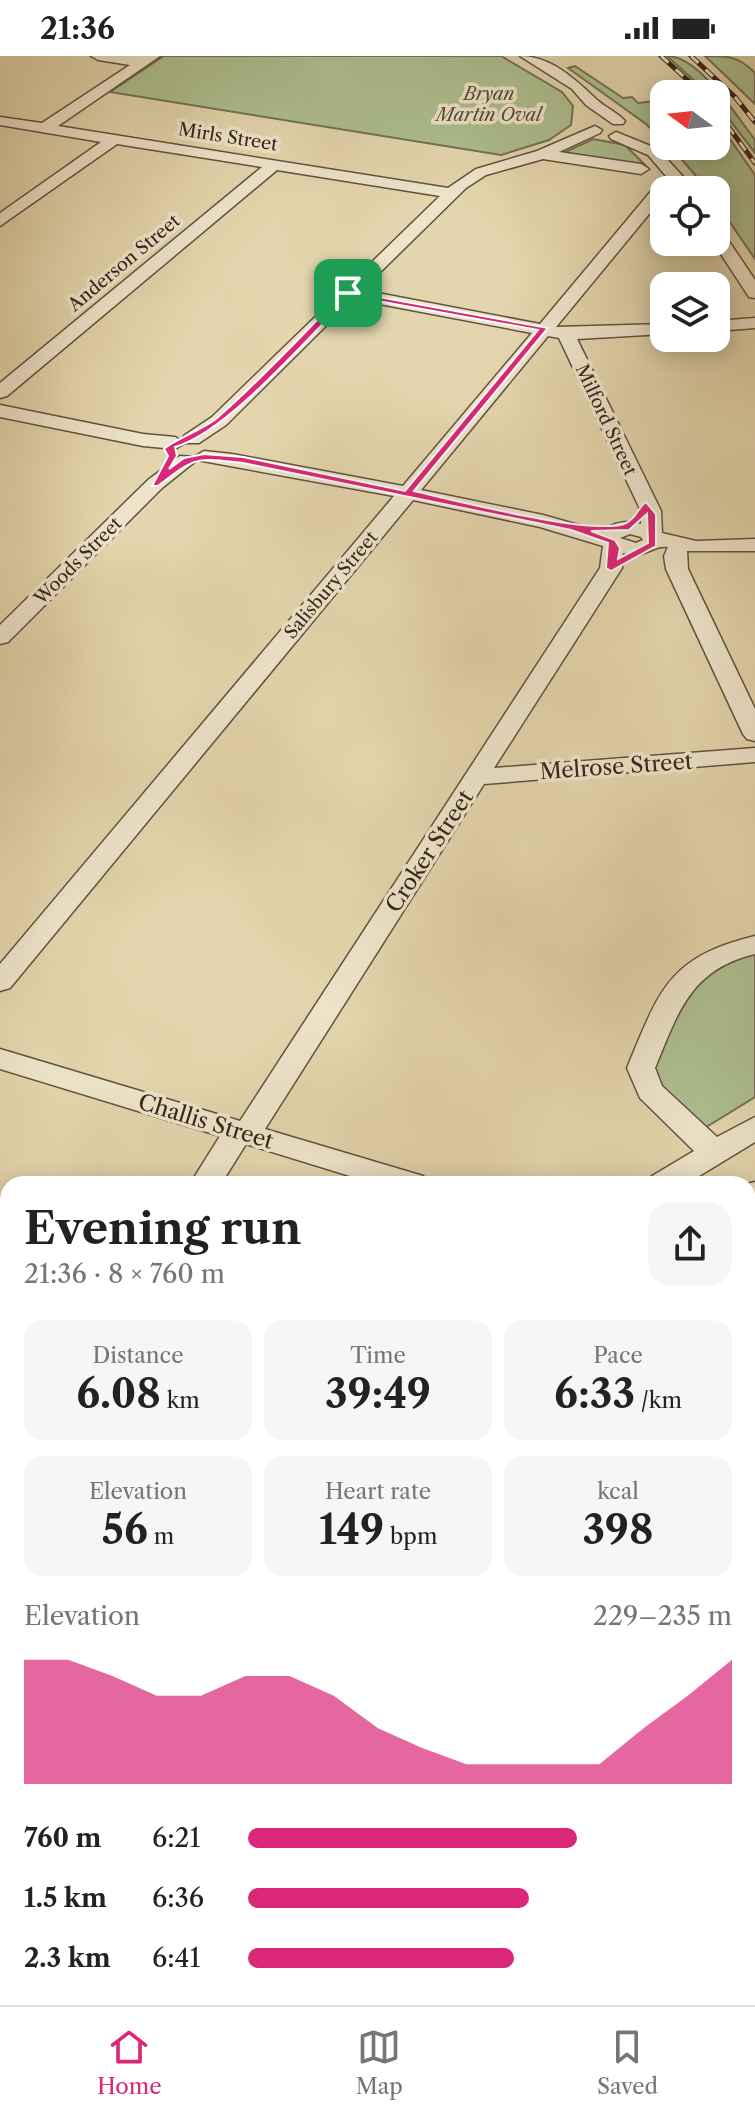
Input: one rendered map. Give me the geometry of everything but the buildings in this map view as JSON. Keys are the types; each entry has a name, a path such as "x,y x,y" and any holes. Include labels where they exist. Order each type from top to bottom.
{"street":[{"path":"98,56 148,59"},
{"path":"527,56 577,86 607,129 637,139 653,152 668,176"},
{"path":"45,128 148,59"},
{"name":"Mirls Street","path":"0,121 450,193"},
{"name":"Woods Street","path":"0,637 450,193 481,172 542,154 607,129"},
{"path":"0,221 114,139"},
{"name":"Woods Street","path":"542,154 641,169"},
{"name":"Anderson Street","path":"0,392 274,165"},
{"name":"Salisbury Street","path":"0,982 650,202"},
{"path":"730,255 755,293"},
{"path":"348,293 566,334 650,330"},
{"path":"730,325 755,323"},
{"name":"Milford Street","path":"566,334 652,514 646,542"},
{"path":"0,411 574,528 617,542 641,528 646,542 700,553 755,545"},
{"path":"617,542 639,519 646,505"},
{"name":"Croker Street","path":"211,1176 477,777 617,542 646,542"},
{"path":"678,548 675,564 680,577 755,734"},
{"name":"Melrose Street","path":"477,777 755,755"},
{"path":"715,1153 650,1091 641,1068 679,985 717,957 755,945"},
{"name":"Challis Street","path":"0,1059 386,1176"},
{"path":"676,1176 755,1128"}],"green space":[{"name":"Bryan Martin Oval","path":"164,56 501,56 562,92 573,106 571,125 549,140 501,155 110,92"},
{"path":"667,56 692,66 708,80 694,80"},
{"path":"705,56 733,58 749,67 755,73 755,104"},
{"path":"575,66 623,98 632,97 638,103 650,102 650,128 646,124 568,68"},
{"path":"730,106 755,140 755,153 730,120"},
{"path":"593,139 625,145 645,165 561,154"},
{"path":"730,139 755,175 755,259 730,222 730,176 696,176 682,160 730,160"},
{"path":"755,954 755,1097 703,1129 649,1078 681,993 728,959"}],"railway":[{"path":"661,56 688,80"},
{"path":"691,56 735,97 755,122"},
{"path":"730,129 755,163"}],"route":[{"path":"348,293 219,421 192,439 172,445 169,452 173,456 155,484 187,460 204,457 243,460 574,528 614,544 611,568 653,544 652,514 646,505 639,519 626,528 574,528 408,493 543,328 348,293"}]}
